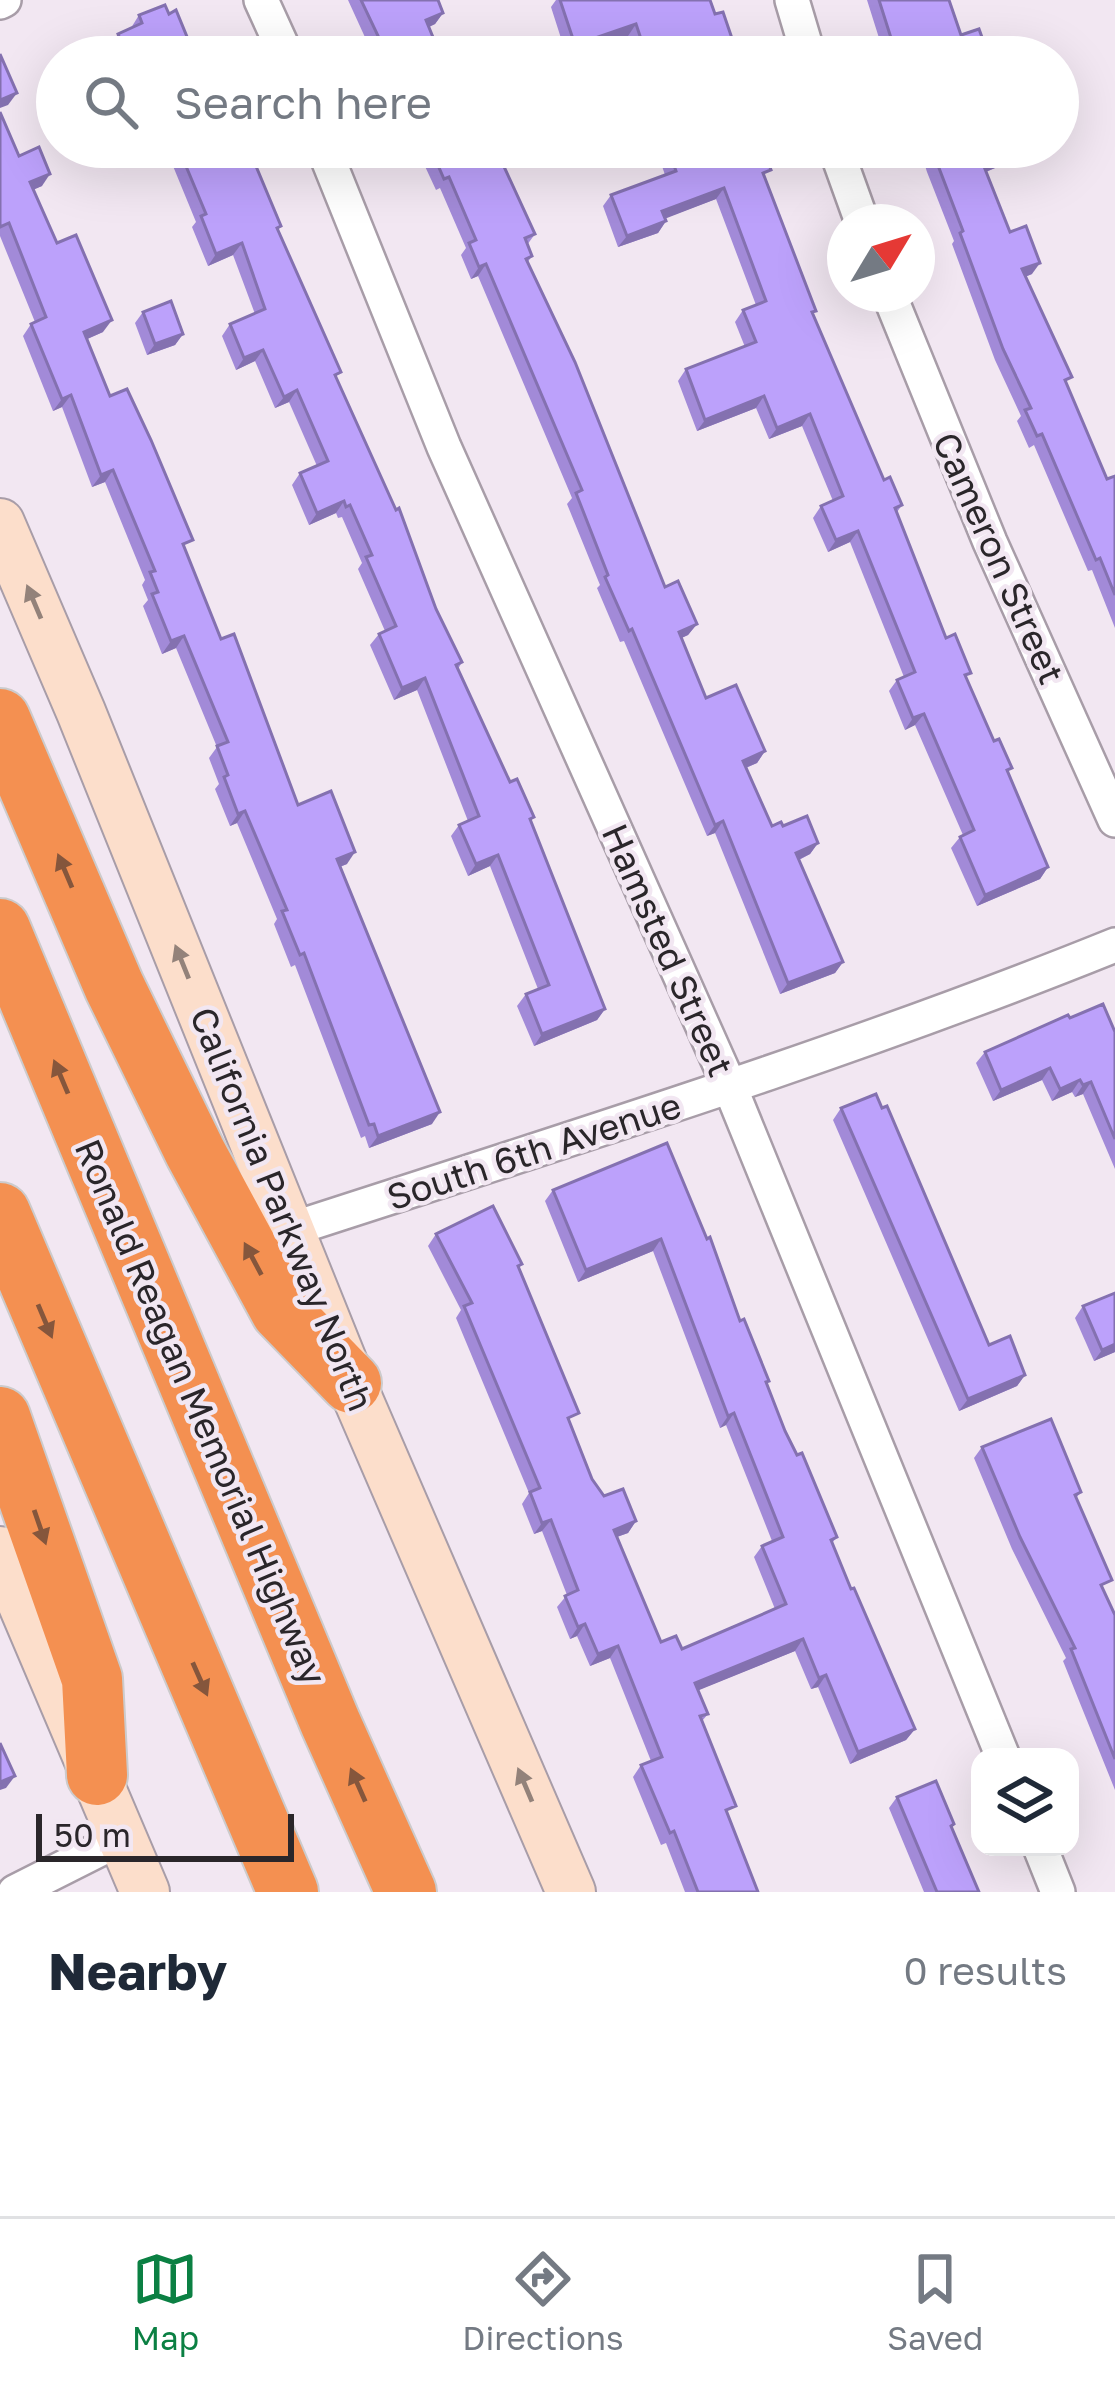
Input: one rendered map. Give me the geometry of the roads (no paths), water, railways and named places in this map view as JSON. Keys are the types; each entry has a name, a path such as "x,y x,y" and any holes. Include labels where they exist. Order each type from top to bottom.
{"highway":[{"path":"0,719 114,986 194,1152 280,1311 351,1383"},
{"name":"Ronald Reagan Memorial Highway","path":"0,929 321,1701 406,1892"},
{"path":"0,1213 288,1892"},
{"path":"0,1417 92,1678 97,1775"}],"main road":[{"name":"California Parkway North","path":"0,523 351,1383 571,1892"},
{"path":"0,1551 145,1892"}],"street":[{"path":"261,0 277,36"},
{"path":"792,0 803,36"},
{"name":"Hamsted Street","path":"331,168 444,447 730,1088 999,1748"},
{"path":"843,168 856,204"},
{"name":"Cameron Street","path":"896,312 982,521 1115,820"},
{"name":"South 6th Avenue","path":"290,1230 730,1088 1115,946"},
{"path":"15,1892 122,1838"},
{"path":"1044,1856 1058,1892"}]}
